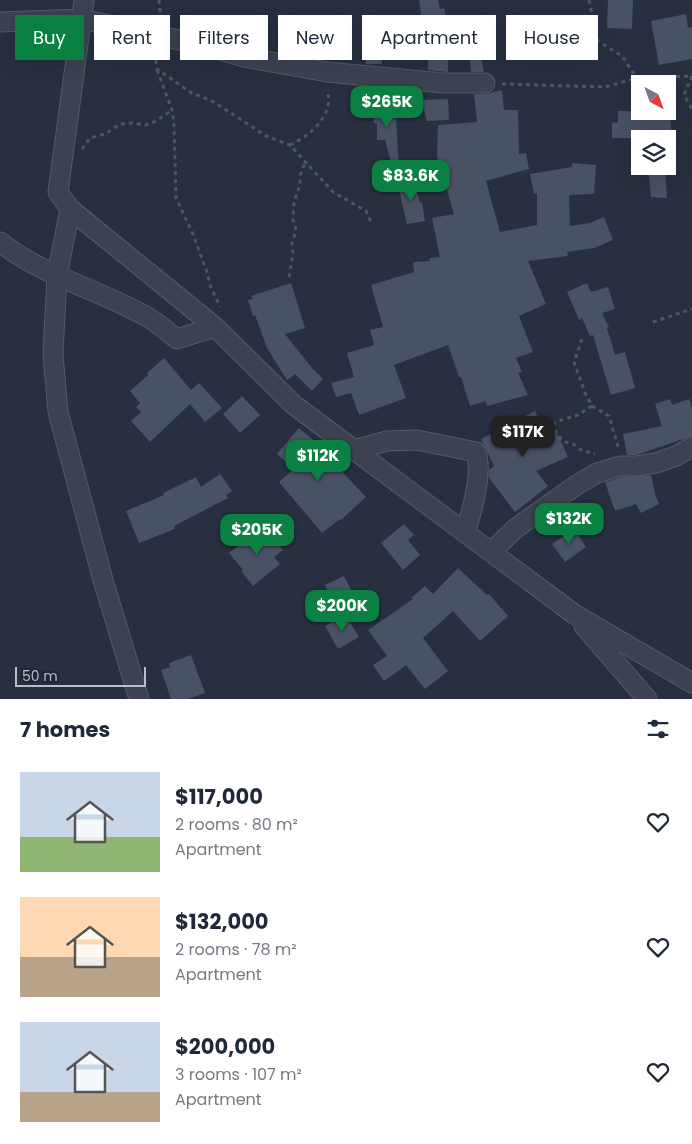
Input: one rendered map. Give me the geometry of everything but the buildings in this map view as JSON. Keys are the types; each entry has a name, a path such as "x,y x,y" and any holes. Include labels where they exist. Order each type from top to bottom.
{"street":[{"path":"82,15 84,0"},
{"path":"0,22 15,21"},
{"path":"170,38 244,57 327,72 443,83 485,83"},
{"path":"75,60 58,192 70,209 219,321 294,405 574,614 692,683"},
{"path":"70,209 57,276 53,354 58,412 102,580 139,699"},
{"path":"0,242 14,253 57,276 149,318 177,339 219,321"},
{"path":"354,450 387,441 417,440 476,452 479,467 472,512 465,532"},
{"path":"491,552 516,528 578,484 597,473 620,466 656,464 692,447"},
{"path":"574,614 647,699"}],"path":[{"path":"159,0 161,15"},
{"path":"589,0 598,41 622,56 635,75"},
{"path":"156,60 157,69 172,110 174,123 176,198 192,232 207,272 219,321"},
{"path":"157,69 190,92 214,102 266,136 290,145 332,192 366,211 372,224"},
{"path":"290,145 298,142 321,121 328,106 327,72"},
{"path":"676,77 692,76 684,95 692,109"},
{"path":"485,83 604,87 631,80"},
{"path":"62,157 72,157 78,154 90,138 105,134 120,124 127,122 146,125 156,121 172,110"},
{"path":"289,277 293,253 292,244 296,230 293,220 294,202 305,162"},
{"path":"652,322 692,309"},
{"path":"582,338 574,362 585,393 592,406 609,416 618,444 620,466 602,456 581,450 572,443 568,444 561,440 554,426 555,422 578,415 592,406"}]}
